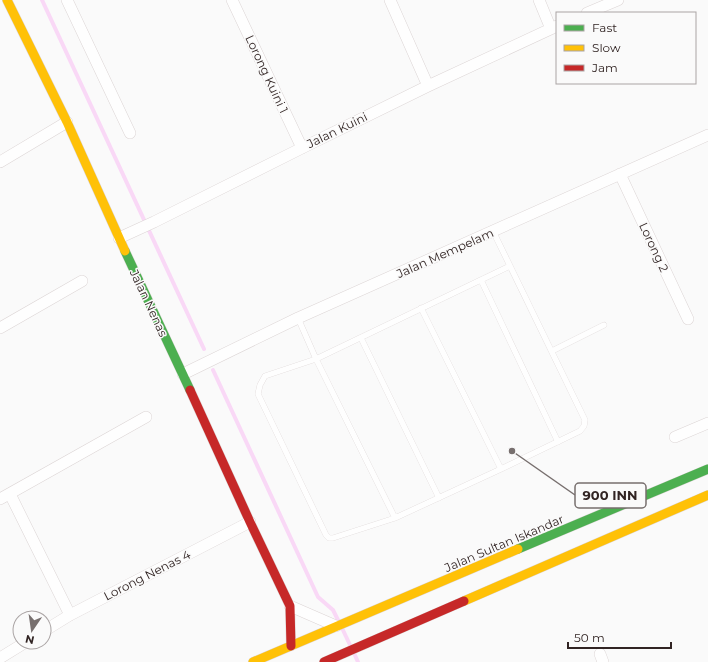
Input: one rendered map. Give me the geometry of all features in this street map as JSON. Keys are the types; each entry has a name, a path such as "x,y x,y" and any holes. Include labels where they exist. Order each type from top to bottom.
{"main road":[{"name":"Jalan Nenas","path":"7,0 67,122 119,238 290,606 291,646"},
{"name":"Jalan Sultan Iskandar","path":"253,662 708,469"},
{"path":"324,662 708,495"}],"street":[{"path":"67,0 130,132"},
{"name":"Lorong Kuini 1","path":"232,0 302,148"},
{"path":"390,0 428,86"},
{"path":"539,0 554,27"},
{"path":"590,12 618,0"},
{"name":"Jalan Kuini","path":"119,238 428,86 554,27"},
{"path":"0,162 67,122"},
{"name":"Jalan Mempelam","path":"183,374 298,318 708,135"},
{"name":"Lorong 2","path":"620,174 688,319"},
{"path":"0,328 82,281"},
{"path":"0,499 146,417"},
{"path":"676,437 708,423"},
{"path":"10,494 70,615"},
{"name":"Lorong Nenas 4","path":"52,626 70,615 250,522"},
{"path":"290,606 338,626"},
{"path":"0,658 13,650"}],"lane":[{"path":"493,231 585,420 584,426 580,431 558,442 395,518 329,538 326,535 258,394 260,384 265,376 316,359 510,266"},
{"path":"481,280 558,442"},
{"path":"421,308 501,469"},
{"path":"298,318 316,359 395,518"},
{"path":"552,351 604,325"},
{"path":"361,338 439,498"}],"waterway":[{"path":"42,0 204,349"},
{"path":"213,370 318,597 333,610 339,622"},
{"path":"342,628 350,645"},
{"path":"354,653 358,662"}],"traffic: fast":[{"path":"125,251 190,390"},
{"path":"518,549 708,469"}],"traffic: slow":[{"path":"7,0 67,122 125,251"},
{"path":"464,601 708,495"},
{"path":"253,662 518,549"}],"traffic: jam":[{"path":"190,390 290,606 291,646"},
{"path":"324,662 464,601"}],"place":[{"name":"900 INN","path":"512,451"}]}
